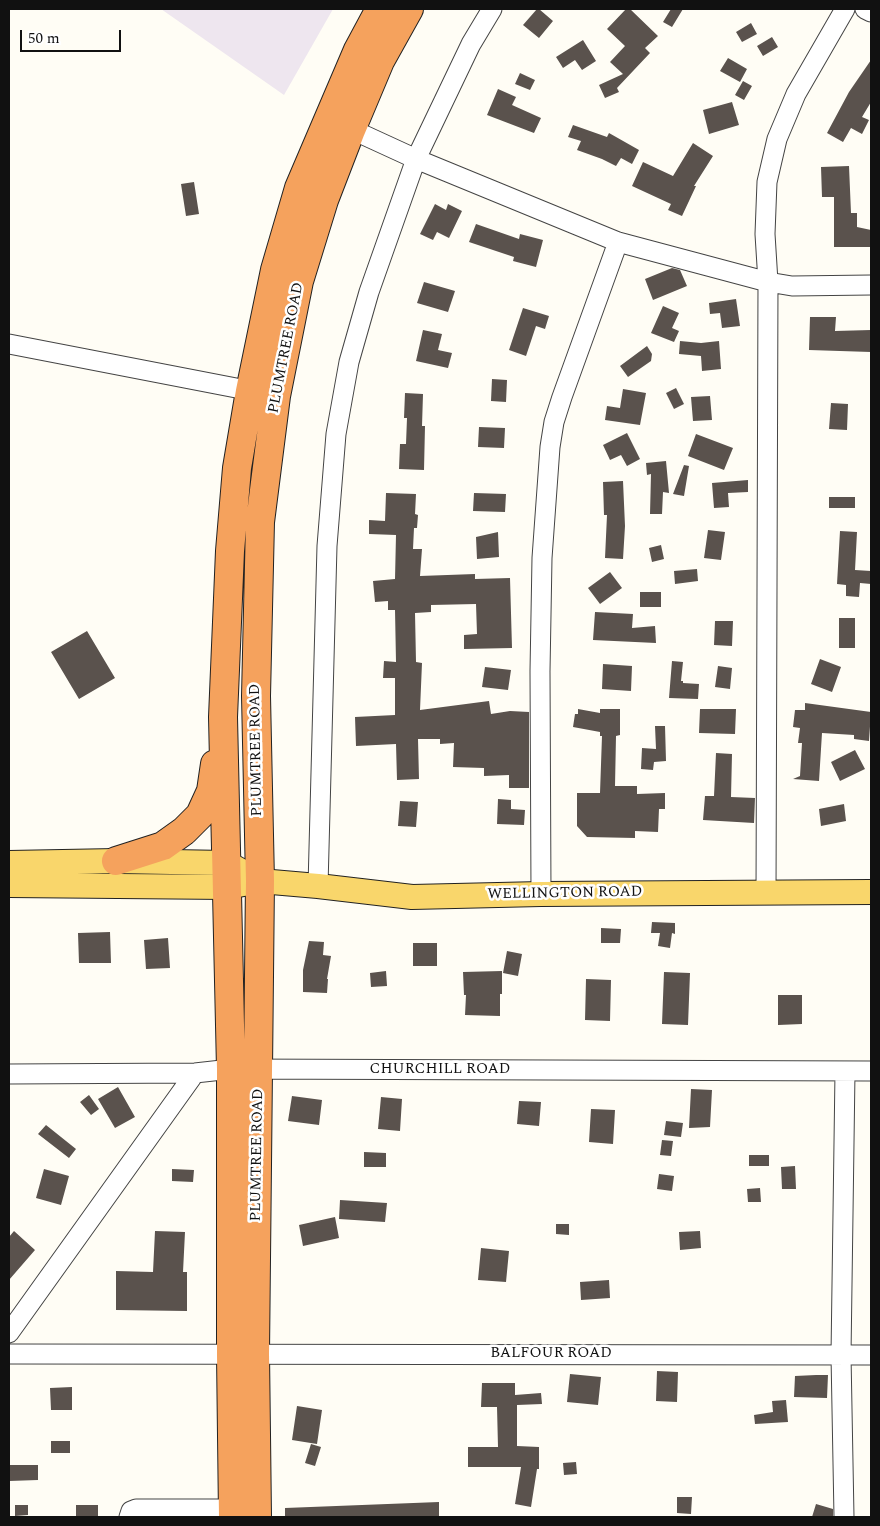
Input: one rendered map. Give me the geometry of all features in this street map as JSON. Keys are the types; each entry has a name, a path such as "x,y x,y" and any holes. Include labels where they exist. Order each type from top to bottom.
{"highway":[{"name":"PLUMTREE ROAD","path":"340,124 358,50 380,9"},
{"name":"PLUMTREE ROAD","path":"241,1515 243,1354 259,1069 260,881 256,696 263,393 275,270 298,188 380,61 409,9"},
{"name":"PLUMTREE ROAD","path":"243,1354 231,1069 223,717 230,551 237,468 263,393"},
{"path":"116,861 163,846 184,831 200,816 211,791 223,717"}],"main road":[{"path":"9,863 116,861 227,875"},
{"name":"WELLINGTON ROAD","path":"227,875 260,881 412,897 541,894 871,892"},
{"path":"9,886 227,875"}],"street":[{"path":"318,886 326,546 336,434 349,362 369,292 416,160 471,44 492,9"},
{"path":"766,893 768,282 765,234 767,182 777,139 796,94 845,9"},
{"path":"865,9 871,12"},
{"path":"340,124 416,160 618,242 768,282 792,286 871,285"},
{"path":"541,894 541,568 550,447 554,422 562,397 618,242"},
{"path":"9,344 263,393"},
{"name":"CHURCHILL ROAD","path":"9,1074 195,1073 231,1069 871,1072"},
{"path":"844,1517 841,1355 845,1072"},
{"path":"9,1333 195,1073"},
{"name":"BALFOUR ROAD","path":"9,1354 871,1355"},
{"path":"129,1517 130,1511 136,1509 241,1515"}],"shaded area":[{"path":"161,9 333,9 284,95"}],"building":[{"path":"537,9 553,21 539,38 523,25"},
{"path":"626,9 630,9 658,36 645,48 650,53 617,88 619,92 605,98 599,85 623,74 610,62 625,46 607,29"},
{"path":"671,9 683,9 672,27 663,22"},
{"path":"751,23 757,34 742,42 736,32"},
{"path":"772,37 778,47 763,56 757,46"},
{"path":"583,40 596,61 582,70 575,60 563,68 556,57"},
{"path":"728,58 747,69 740,82 720,71"},
{"path":"871,60 871,102 862,117 869,120 862,134 851,128 843,142 827,133 849,92"},
{"path":"520,73 535,80 530,90 515,84"},
{"path":"743,81 752,86 744,100 735,95"},
{"path":"498,89 516,97 512,105 541,118 534,133 487,115"},
{"path":"732,102 739,125 709,134 703,110"},
{"path":"573,125 607,137 609,133 639,150 632,164 621,158 616,166 577,150 581,141 568,137"},
{"path":"693,143 713,156 694,186 696,186 682,216 668,210 671,204 632,186 643,162 673,176"},
{"path":"849,166 851,213 857,213 857,227 871,230 871,247 834,247 834,197 822,197 821,167"},
{"path":"194,182 199,214 186,216 181,184"},
{"path":"435,204 446,210 448,204 462,211 449,238 437,232 433,240 420,234"},
{"path":"476,224 519,239 520,234 543,240 536,267 513,261 514,257 469,242"},
{"path":"672,268 680,270 687,286 653,300 645,279"},
{"path":"424,282 455,291 448,312 417,303"},
{"path":"736,299 740,326 722,328 720,313 710,314 709,303"},
{"path":"663,306 679,313 672,328 679,331 674,342 651,333"},
{"path":"523,308 549,316 545,329 536,326 526,356 509,350"},
{"path":"810,317 836,317 835,331 871,330 871,352 809,350"},
{"path":"423,330 442,334 438,350 452,353 448,368 416,361"},
{"path":"680,341 701,343 719,341 721,369 702,371 701,356 679,354"},
{"path":"647,346 652,354 651,361 628,377 620,366"},
{"path":"492,379 507,380 506,402 491,401"},
{"path":"676,388 684,404 674,409 666,393"},
{"path":"623,389 646,393 640,425 605,420 607,406 620,408"},
{"path":"405,393 423,394 422,426 425,426 424,470 399,469 400,444 406,444 407,418 404,418"},
{"path":"710,396 712,420 693,421 691,397"},
{"path":"831,403 848,404 847,430 829,429"},
{"path":"479,427 505,428 504,448 478,447"},
{"path":"627,433 640,459 627,466 621,455 610,460 603,445"},
{"path":"696,434 733,448 724,470 688,456"},
{"path":"666,461 669,493 663,492 662,514 650,514 651,474 647,475 646,463"},
{"path":"684,465 689,466 684,496 673,494"},
{"path":"748,480 748,492 728,493 729,507 714,508 712,483"},
{"path":"623,481 625,526 623,559 605,558 607,515 604,515 603,482"},
{"path":"386,493 416,494 415,514 418,515 417,528 414,528 413,549 422,549 420,576 475,574 475,579 510,578 512,648 464,649 464,635 477,634 476,604 431,605 431,612 415,613 416,662 422,663 420,710 489,701 491,714 510,711 529,712 529,788 509,788 509,775 484,776 484,768 453,767 454,743 440,744 440,739 418,739 419,779 397,780 396,744 356,746 355,717 395,715 395,678 383,678 384,661 396,662 395,610 388,610 388,601 375,602 373,581 395,579 396,535 369,534 369,520 385,521"},
{"path":"474,493 506,494 505,512 473,511"},
{"path":"829,497 855,497 855,508 829,508"},
{"path":"708,530 725,532 721,560 704,558"},
{"path":"840,531 857,532 855,570 871,571 871,584 860,583 859,597 846,596 846,585 837,584"},
{"path":"498,532 499,557 477,559 476,537"},
{"path":"661,545 664,559 652,562 649,548"},
{"path":"697,569 698,581 675,584 674,571"},
{"path":"610,572 622,588 600,604 588,588"},
{"path":"640,592 661,592 661,607 640,607"},
{"path":"595,612 633,614 632,628 655,626 656,643 593,640"},
{"path":"839,618 855,618 855,648 839,648"},
{"path":"715,621 733,621 732,646 714,645"},
{"path":"87,631 115,678 79,699 51,652"},
{"path":"820,659 841,667 832,692 811,684"},
{"path":"672,661 683,662 681,681 683,683 699,684 698,699 669,698"},
{"path":"603,664 632,666 631,691 602,689"},
{"path":"718,666 732,668 730,689 715,687"},
{"path":"485,667 511,670 508,690 482,687"},
{"path":"805,703 871,712 869,741 854,739 854,735 822,733 819,781 793,779 800,776 802,743 798,743 800,728 793,727 795,710 805,710"},
{"path":"578,709 600,713 600,709 620,709 620,735 616,736 615,786 637,786 637,794 665,793 665,809 659,809 658,832 635,831 635,838 587,837 577,826 577,793 600,793 602,736 600,736 600,732 573,727 575,714 578,714"},
{"path":"700,709 736,709 735,734 699,733"},
{"path":"655,726 665,726 666,761 654,762 653,770 641,769 642,748 656,749"},
{"path":"855,750 865,769 840,781 831,762"},
{"path":"716,753 732,754 731,797 755,798 754,823 703,820 705,796 714,796"},
{"path":"498,799 511,800 511,809 525,810 524,825 497,824"},
{"path":"400,801 418,802 416,827 398,826"},
{"path":"844,804 846,821 821,826 819,809"},
{"path":"652,922 675,923 675,934 672,933 670,948 658,946 660,933 651,933"},
{"path":"601,928 621,929 620,943 601,943"},
{"path":"110,932 111,963 79,963 78,933"},
{"path":"168,938 170,968 146,969 144,940"},
{"path":"309,941 324,942 323,955 331,956 327,979 327,993 303,992 303,970"},
{"path":"413,943 437,943 437,966 413,966"},
{"path":"507,951 522,954 518,976 503,973"},
{"path":"386,971 387,986 371,987 370,973"},
{"path":"502,971 500,1016 465,1015 466,995 464,995 463,972"},
{"path":"664,972 690,973 688,1025 662,1024"},
{"path":"586,979 611,980 610,1021 585,1020"},
{"path":"778,995 802,995 802,1024 778,1025"},
{"path":"118,1087 135,1117 115,1128 98,1099"},
{"path":"691,1089 712,1090 710,1127 689,1128"},
{"path":"89,1095 99,1109 91,1115 80,1102"},
{"path":"292,1096 322,1100 319,1125 288,1121"},
{"path":"381,1097 402,1099 400,1131 378,1129"},
{"path":"519,1101 541,1102 539,1126 517,1124"},
{"path":"591,1109 615,1110 613,1144 589,1142"},
{"path":"666,1121 683,1123 681,1137 664,1135"},
{"path":"46,1125 76,1149 69,1158 38,1134"},
{"path":"662,1140 673,1141 671,1156 660,1155"},
{"path":"364,1152 386,1153 386,1167 364,1167"},
{"path":"749,1155 769,1155 769,1166 749,1166"},
{"path":"795,1166 796,1189 782,1189 781,1167"},
{"path":"44,1169 69,1176 61,1205 36,1198"},
{"path":"172,1169 194,1170 193,1182 172,1181"},
{"path":"659,1174 674,1176 672,1191 657,1189"},
{"path":"760,1188 761,1202 748,1202 747,1189"},
{"path":"340,1200 387,1203 385,1222 339,1219"},
{"path":"335,1217 339,1238 303,1246 299,1225"},
{"path":"556,1224 569,1224 569,1235 556,1234"},
{"path":"14,1231 35,1250 9,1280 9,1237"},
{"path":"155,1231 185,1232 183,1272 187,1272 187,1311 116,1310 116,1271 153,1272"},
{"path":"700,1231 701,1248 680,1250 679,1232"},
{"path":"481,1248 509,1251 506,1282 478,1280"},
{"path":"609,1280 610,1298 581,1300 580,1282"},
{"path":"657,1371 678,1372 677,1402 656,1401"},
{"path":"570,1374 601,1377 598,1405 567,1402"},
{"path":"828,1375 827,1398 794,1397 795,1376"},
{"path":"482,1383 515,1383 515,1395 541,1393 542,1404 517,1405 517,1446 539,1447 539,1469 537,1469 531,1507 515,1504 521,1467 468,1467 468,1447 498,1447 497,1407 481,1407"},
{"path":"72,1387 72,1410 51,1410 50,1388"},
{"path":"786,1400 788,1422 755,1424 754,1415 773,1412 772,1401"},
{"path":"297,1406 322,1410 317,1444 292,1440"},
{"path":"51,1441 70,1441 70,1453 51,1453"},
{"path":"311,1444 321,1447 315,1466 305,1463"},
{"path":"576,1462 577,1474 564,1475 563,1463"},
{"path":"9,1465 38,1465 38,1480 9,1481"},
{"path":"677,1497 692,1497 691,1514 677,1513"},
{"path":"439,1502 439,1517 285,1517 285,1508"},
{"path":"816,1504 833,1509 833,1517 812,1517"},
{"path":"15,1505 28,1505 28,1515 15,1516"},
{"path":"76,1505 98,1505 98,1517 76,1517"}]}
